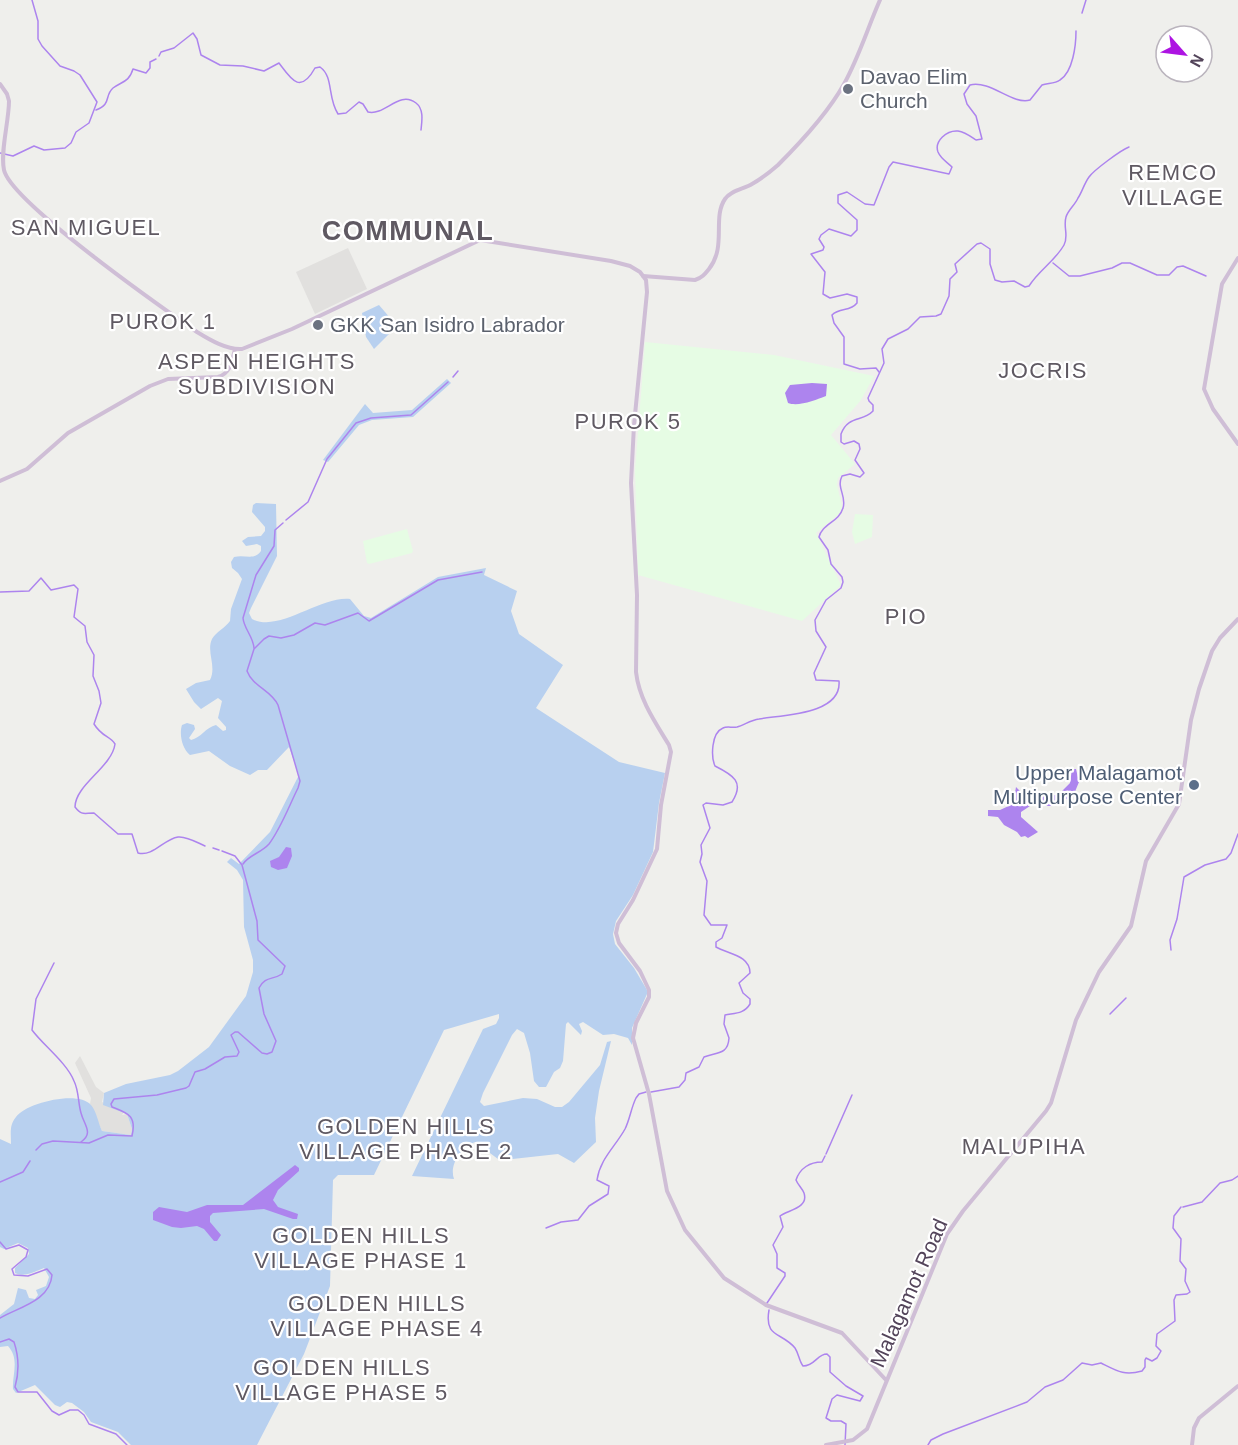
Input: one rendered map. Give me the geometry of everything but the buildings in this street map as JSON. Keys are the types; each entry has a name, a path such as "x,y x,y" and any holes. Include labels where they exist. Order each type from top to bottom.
{"street":[{"path":"643,276 695,280 707,272 718,253 721,210 726,198 758,181 776,167 827,108 845,82 880,0"},
{"path":"0,84 9,101 3,169 9,180 65,235 185,323 210,339 235,349 242,350 292,328 480,240 611,261 636,269 643,276 647,285 646,308 634,425 631,483 637,596 636,662 640,693 671,752 660,811 657,849 633,900 618,924 616,933 619,943 640,971 649,990 649,997 633,1034 634,1042 648,1087 667,1191 684,1230 715,1269 738,1289 766,1305 842,1333 886,1380"},
{"path":"1238,258 1222,284 1204,388 1213,409 1238,444"},
{"path":"0,481 27,469 68,433 150,386 168,379 218,377 225,374 235,349"},
{"name":"Malagamot Road","path":"826,1445 850,1441 859,1437 867,1429 947,1234 963,1211 1047,1111 1051,1103 1076,1020 1099,972 1131,926 1146,861 1179,804 1191,720 1212,651 1238,619"},
{"path":"1192,1445 1194,1428 1199,1418 1238,1386"}],"shaded area":[{"path":"348,248 367,289 315,314 296,272"},
{"path":"379,305 397,326 374,349 366,337 362,313"},
{"path":"645,342 774,355 874,376 861,400 831,435 855,464 838,478 837,485 842,506 840,513 816,533 841,585 802,621 638,575 635,471"},
{"path":"447,379 451,383 413,417 372,420 359,425 328,462 323,460 365,404 373,413 412,410"},
{"path":"827,384 826,396 802,404 788,403 785,393 790,385"},
{"path":"256,503 276,504 277,556 249,613 252,619 263,622 275,621 326,603 350,599 364,616 371,618 438,577 486,568 484,575 517,591 511,611 519,634 563,665 536,708 619,762 665,773 653,852 633,895 616,921 613,934 615,944 634,968 647,994 632,1028 632,1045 628,1038 614,1034 603,1035 583,1022 579,1024 581,1035 568,1022 563,1061 546,1087 539,1087 534,1081 524,1033 517,1029 483,1093 480,1102 484,1106 523,1098 537,1099 555,1107 562,1107 569,1102 600,1065 607,1042 611,1041 599,1091 595,1118 596,1142 574,1163 558,1154 498,1159 475,1142 457,1157 453,1168 454,1179 412,1176 483,1029 496,1024 499,1014 444,1030 374,1175 338,1175 333,1180 330,1286 304,1354 257,1445 131,1445 118,1432 91,1422 84,1412 72,1403 67,1402 60,1407 55,1405 35,1385 16,1393 13,1389 14,1356 8,1346 0,1347 0,1315 14,1304 18,1288 26,1290 29,1298 35,1299 38,1295 36,1290 46,1286 49,1277 44,1268 26,1274 15,1273 15,1268 29,1254 28,1248 18,1243 4,1249 0,1247 0,1139 11,1144 12,1123 16,1117 30,1107 64,1099 84,1101 91,1105 102,1131 131,1135 132,1129 127,1114 103,1105 104,1093 126,1084 170,1075 178,1071 209,1047 246,996 253,972 253,960 244,927 243,880 237,870 227,862 231,858 239,864 270,832 299,775 289,747 267,770 258,770 250,775 230,766 209,751 190,755 183,745 181,733 182,725 187,723 194,725 195,729 189,738 191,740 216,725 223,731 226,730 218,718 222,701 218,698 201,709 186,689 196,683 210,680 212,675 210,644 216,634 230,621 231,609 242,579 232,568 231,562 234,557 252,557 261,551 261,546 257,544 246,546 242,541 248,537 261,536 265,531 265,527 252,512 253,505"},
{"path":"855,514 873,515 872,537 855,544 852,532"},
{"path":"407,529 412,553 367,563 363,541"},
{"path":"1072,769 1076,769 1079,782 1074,794 1056,806 1030,806 1021,812 1021,817 1038,832 1028,838 1021,837 1004,825 998,817 988,816 988,810 1000,810 1013,804 1016,787 1025,796 1058,795 1070,783"},
{"path":"286,847 291,848 292,856 287,868 278,870 271,867 270,861 279,857"},
{"path":"80,1056 96,1087 104,1093 102,1102 124,1112 122,1115 127,1114 132,1129 131,1135 102,1131 90,1104 91,1098 75,1063"},
{"path":"295,1165 299,1171 278,1190 273,1200 278,1207 298,1214 297,1219 264,1209 213,1213 210,1216 210,1222 221,1235 217,1241 197,1226 172,1227 153,1220 153,1212 159,1207 187,1212 207,1205 243,1205"}],"waterway":[{"path":"0,153 13,156 34,146 44,150 65,148 71,143 76,132 89,123 97,102 80,75 60,66 42,46 38,39 38,21 32,0"},
{"path":"1082,13 1086,0"},
{"path":"879,372 876,368 860,369 844,364 844,337 834,323 832,315 854,306 857,303 857,297 847,294 830,298 823,294 825,272 811,254 823,250 824,247 819,239 829,229 851,236 857,230 857,220 838,203 838,195 847,192 865,204 874,205 893,162 949,174 952,167 941,157 937,148 942,137 950,132 958,131 976,140 982,139 976,116 967,104 964,94 970,85 978,84 1016,99 1030,100 1042,85 1058,81 1068,71 1074,51 1076,31"},
{"path":"159,56 161,52 174,48 193,33 201,55 220,65 243,66 264,71 279,63 292,79 300,83 305,81 315,68 320,67 327,76 338,114 346,113 359,102 368,112 374,112 398,101 410,100 420,108 421,130"},
{"path":"96,110 106,103 113,88 128,79 133,69 146,73 150,68 150,62 156,59"},
{"path":"651,1092 679,1087 685,1080 686,1073 699,1067 704,1057 724,1050 729,1038 724,1024 725,1015 742,1011 750,1004 750,999 743,993 739,983 750,973 749,967 738,956 716,947 716,942 722,938 727,925 711,925 704,915 707,881 700,862 701,845 710,828 703,805 706,803 723,805 732,802 737,789 732,776 715,766 714,740 719,731 726,727 737,727 756,720 821,707 831,701 837,692 839,681 816,680 814,673 826,647 816,631 815,620 826,600 841,588 843,582 842,577 831,564 828,550 819,537 823,529 838,517 843,508 844,500 840,484 842,476 850,474 860,477 864,473 855,460 860,449 859,444 854,441 844,444 841,442 841,434 852,421 865,417 873,411 873,405 868,398 884,363 882,349 888,339 908,329 920,317 941,314 949,296 950,279 957,272 955,264 977,244 981,243 990,249 990,264 995,280 1014,281 1025,287 1029,286 1064,245 1066,217 1089,177 1108,160 1129,147"},
{"path":"1053,263 1069,276 1080,276 1112,268 1122,263 1130,263 1157,275 1169,275 1177,267 1183,266 1206,276"},
{"path":"453,377 458,371"},
{"path":"286,520 308,502 327,459 356,423 371,418 411,415 448,382"},
{"path":"254,648 243,618 256,575 274,546 275,530 283,523"},
{"path":"243,864 269,844 285,817 300,781 278,705 253,681 247,671 254,649 269,636 281,638 294,635 315,623 325,625 358,613 369,621 438,580 482,572"},
{"path":"0,592 29,591 41,578 51,590 74,585 78,589 74,617 85,626 87,642 94,655 93,676 101,703 94,724 115,744 107,760 81,791 75,807 77,810 81,813 94,813 118,834 132,834 138,853 149,852 178,837 205,846"},
{"path":"1171,950 1170,940 1177,919 1184,877 1205,865 1226,859 1231,853 1238,834"},
{"path":"213,848 219,850"},
{"path":"36,1150 42,1144 53,1141 89,1143 108,1135 132,1136 132,1119 126,1113 112,1107 114,1099 157,1095 186,1088 195,1072 225,1057 237,1056 239,1052 231,1035 235,1032 238,1032 262,1053 272,1052 276,1041 264,1014 259,988 267,980 282,974 285,966 258,940 257,921 242,865 235,856 222,851"},
{"path":"54,963 36,999 32,1030 71,1074 88,1132 81,1142"},
{"path":"1110,1014 1126,998"},
{"path":"546,1228 561,1222 578,1220 589,1206 608,1194 609,1186 597,1180 599,1173 605,1159 625,1129 636,1098 639,1094 646,1092"},
{"path":"826,1154 852,1095"},
{"path":"767,1303 785,1276 785,1273 777,1268 777,1254 773,1245 783,1227 780,1216 797,1208 805,1198 796,1180 800,1172 806,1166 822,1162 825,1156"},
{"path":"0,1182 23,1172 30,1161"},
{"path":"1183,1207 1202,1202 1220,1183 1238,1176"},
{"path":"928,1445 931,1440 943,1434 1027,1402 1045,1387 1063,1380 1082,1363 1092,1365 1101,1363 1130,1373 1142,1371 1146,1358 1152,1361 1157,1358 1161,1351 1156,1346 1157,1334 1175,1321 1174,1300 1176,1295 1190,1292 1185,1281 1186,1269 1180,1261 1181,1239 1173,1228 1174,1216 1181,1207"},
{"path":"0,1242 6,1249 19,1245 28,1250 26,1257 12,1269 14,1275 28,1276 47,1269 52,1275 50,1284 40,1297 0,1318"},
{"path":"769,1310 769,1326 775,1334 795,1348 803,1366 827,1354 830,1357 830,1372 846,1386 863,1396 860,1401 837,1395 832,1399 826,1418 846,1424 845,1445"},
{"path":"0,1342 9,1339 14,1342 18,1365 15,1387 18,1392 37,1392 52,1411 59,1415 70,1410 78,1410 89,1424 116,1434 127,1445"}],"place":[{"name":"Davao Elim Church","path":"848,89"},
{"name":"GKK San Isidro Labrador","path":"318,325"},
{"name":"Upper Malagamot Multipurpose Center","path":"1194,785"}],"district":[{"name":"REMCO VILLAGE","path":"1173,184"},
{"name":"SAN MIGUEL","path":"86,227"},
{"name":"COMMUNAL","path":"408,231"},
{"name":"PUROK 1","path":"163,321"},
{"name":"JOCRIS","path":"1043,370"},
{"name":"ASPEN HEIGHTS SUBDIVISION","path":"257,374"},
{"name":"PUROK 5","path":"628,421"},
{"name":"PIO","path":"906,616"},
{"name":"GOLDEN HILLS VILLAGE PHASE 2","path":"406,1138"},
{"name":"MALUPIHA","path":"1024,1146"},
{"name":"GOLDEN HILLS VILLAGE PHASE 1","path":"361,1248"},
{"name":"GOLDEN HILLS VILLAGE PHASE 4","path":"377,1316"},
{"name":"GOLDEN HILLS VILLAGE PHASE 5","path":"342,1380"}]}
